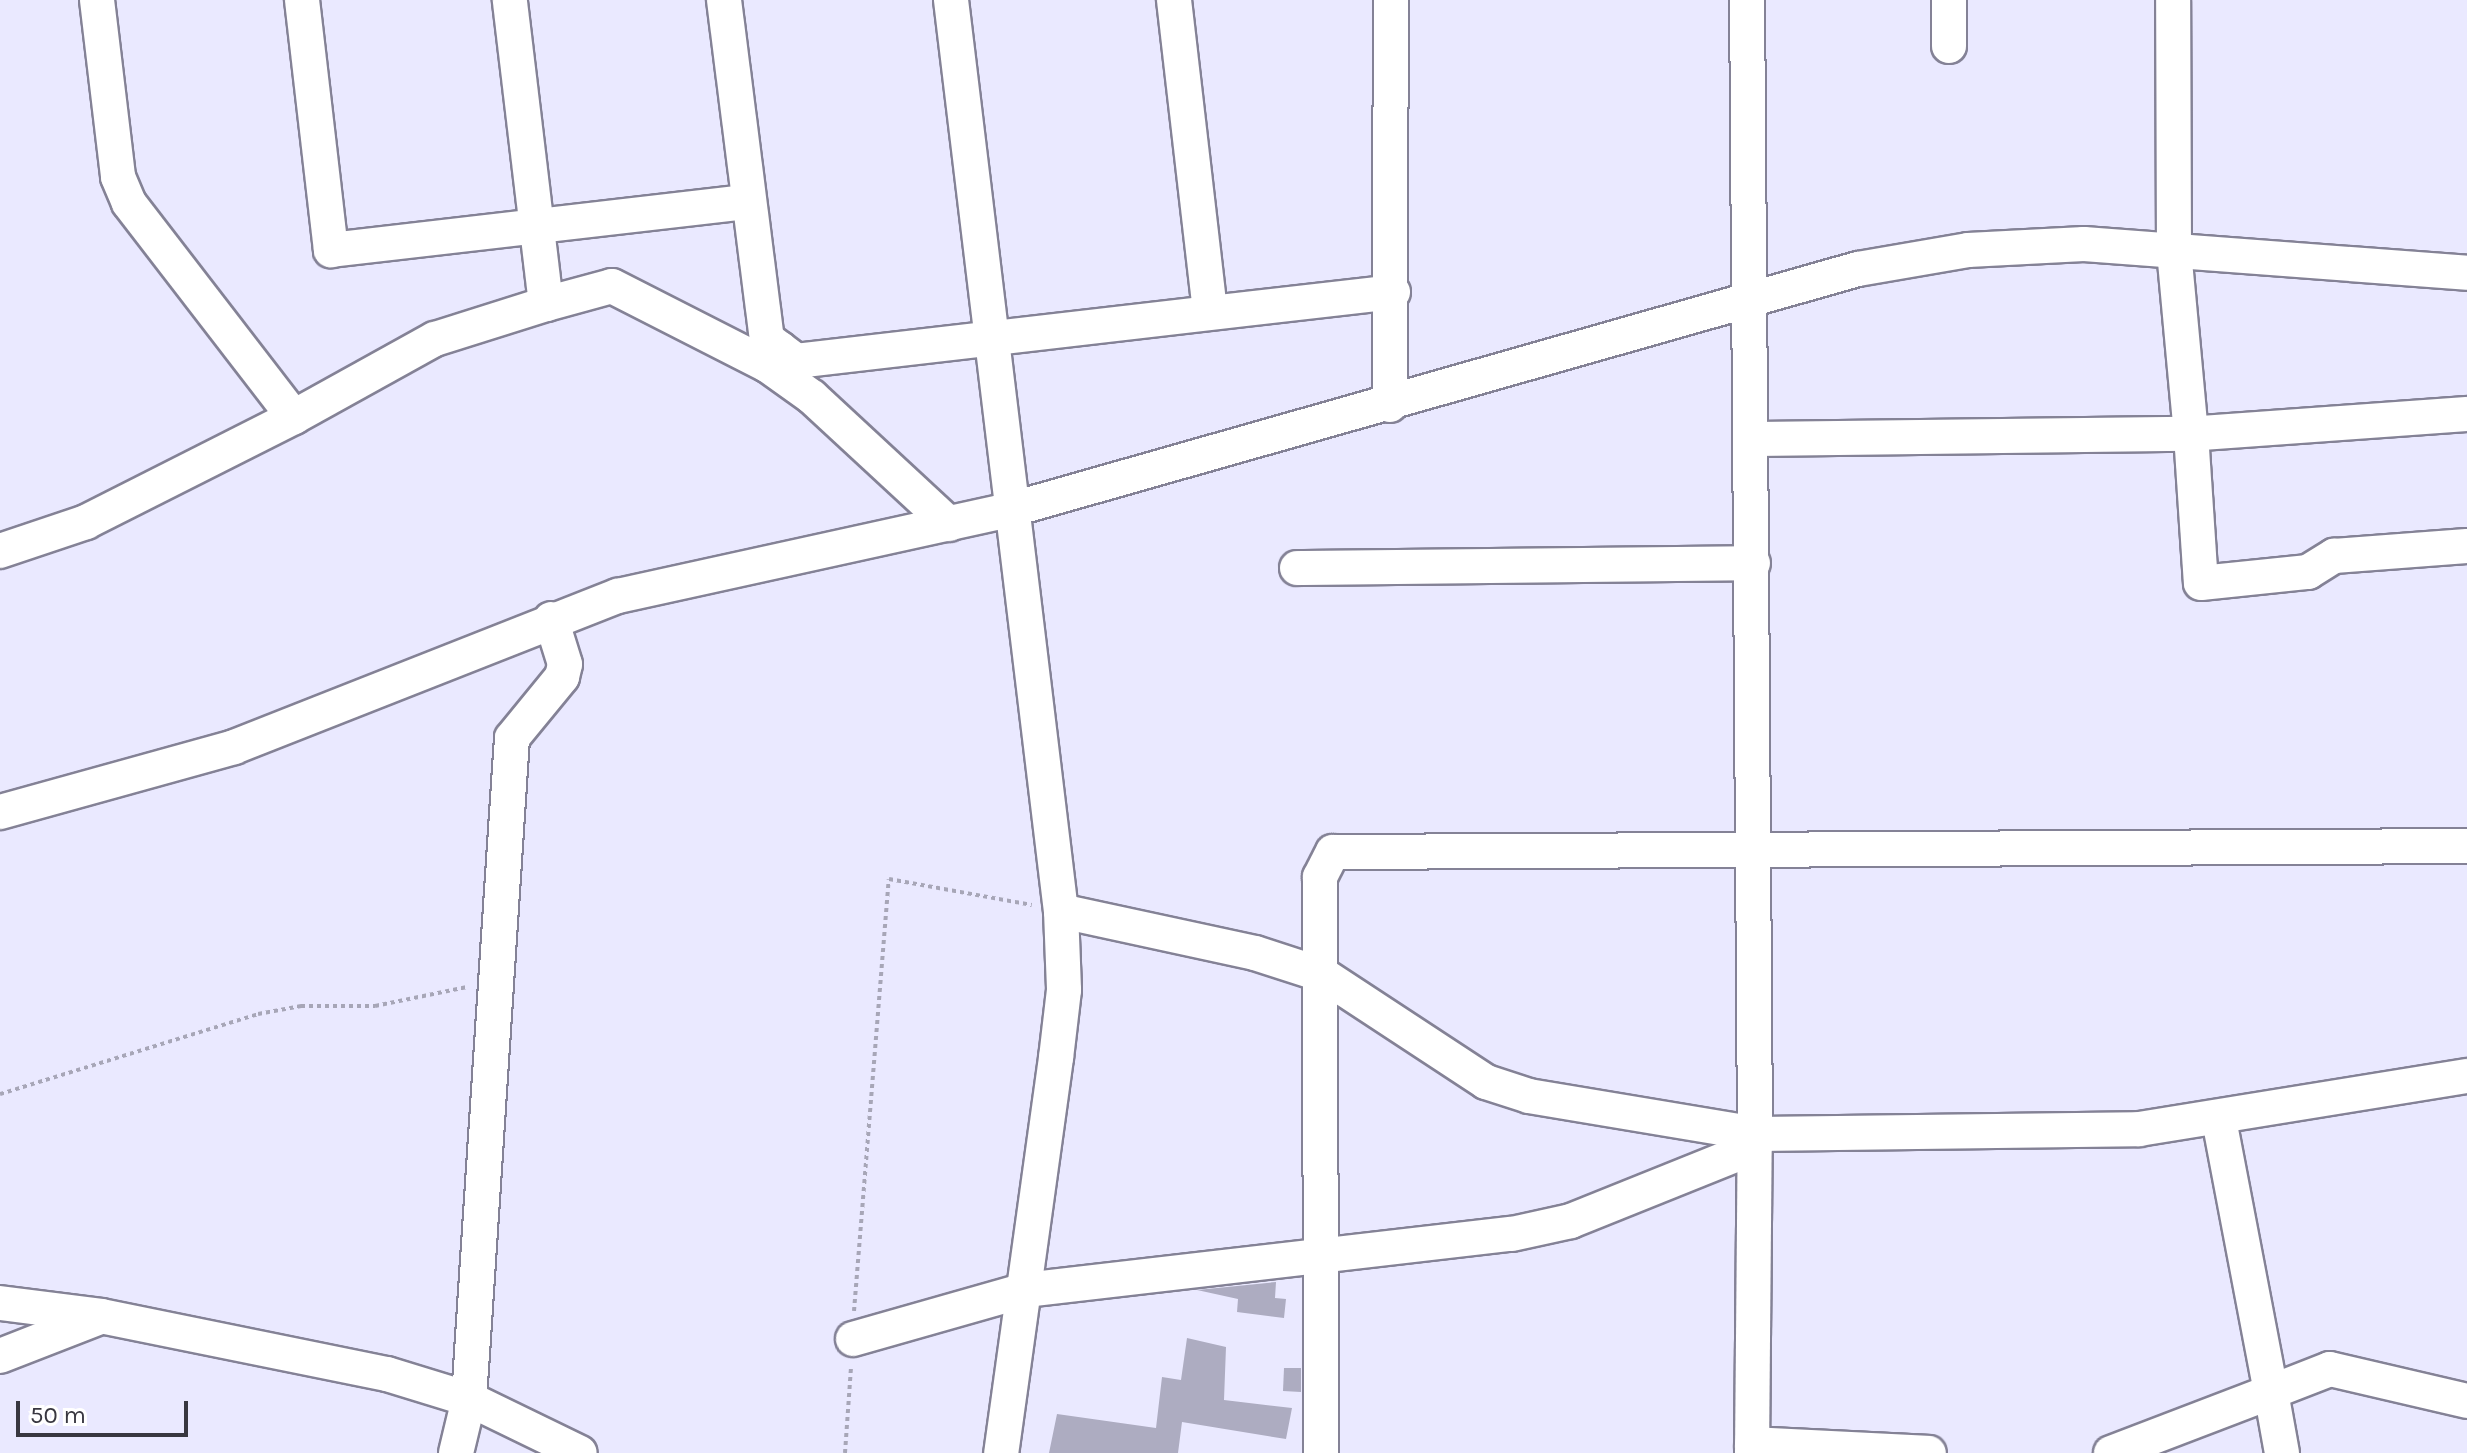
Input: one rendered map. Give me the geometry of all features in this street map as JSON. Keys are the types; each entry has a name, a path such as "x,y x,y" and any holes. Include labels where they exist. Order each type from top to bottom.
{"street":[{"path":"97,0 118,177 129,203 294,417"},
{"path":"302,0 331,250 746,202"},
{"path":"510,0 546,304"},
{"path":"724,0 746,202 767,339 773,357 949,524"},
{"path":"951,0 1061,911 1064,990 1001,1453"},
{"path":"1174,0 1210,311"},
{"path":"1390,405 1393,292 1391,0"},
{"path":"1747,0 1755,846 1752,1448 1929,1453"},
{"path":"1949,0 1949,46"},
{"path":"2173,0 2174,249 2201,583 2308,572 2334,556 2467,546"},
{"path":"0,812 234,747 551,619 618,596 1013,509 1390,405 1858,269 1968,250 2084,244 2467,273"},
{"path":"0,551 86,522 294,417 435,339 612,286 773,357 796,361 1393,292"},
{"path":"1752,439 2191,434 2467,414"},
{"path":"1297,568 1753,563"},
{"path":"456,1453 469,1399 493,981 512,738 562,677 565,664 551,619"},
{"path":"1321,1453 1323,975 1320,877 1333,852 1755,846 2467,846"},
{"path":"1061,911 1255,953 1323,975 1486,1082 1529,1096 1755,1140 2139,1129 2219,1120 2467,1076"},
{"path":"2219,1120 2282,1453"},
{"path":"853,1339 1025,1290 1321,1253 1512,1234 1571,1221 1755,1140"},
{"path":"0,1303 101,1316 387,1374 469,1399 580,1453"},
{"path":"0,1356 101,1316"},
{"path":"2111,1453 2330,1369 2467,1401"}],"path":[{"path":"845,1453 869,1068 889,879 1061,911"},
{"path":"0,1094 258,1014 301,1006 375,1006 493,981"}],"building":[{"path":"1276,1282 1275,1298 1286,1299 1284,1318 1237,1312 1238,1299 1197,1290"},
{"path":"1187,1338 1226,1347 1224,1400 1292,1408 1286,1439 1182,1422 1178,1453 1049,1453 1057,1414 1156,1428 1162,1377 1181,1380"},
{"path":"1284,1368 1301,1368 1301,1392 1283,1391"}]}
